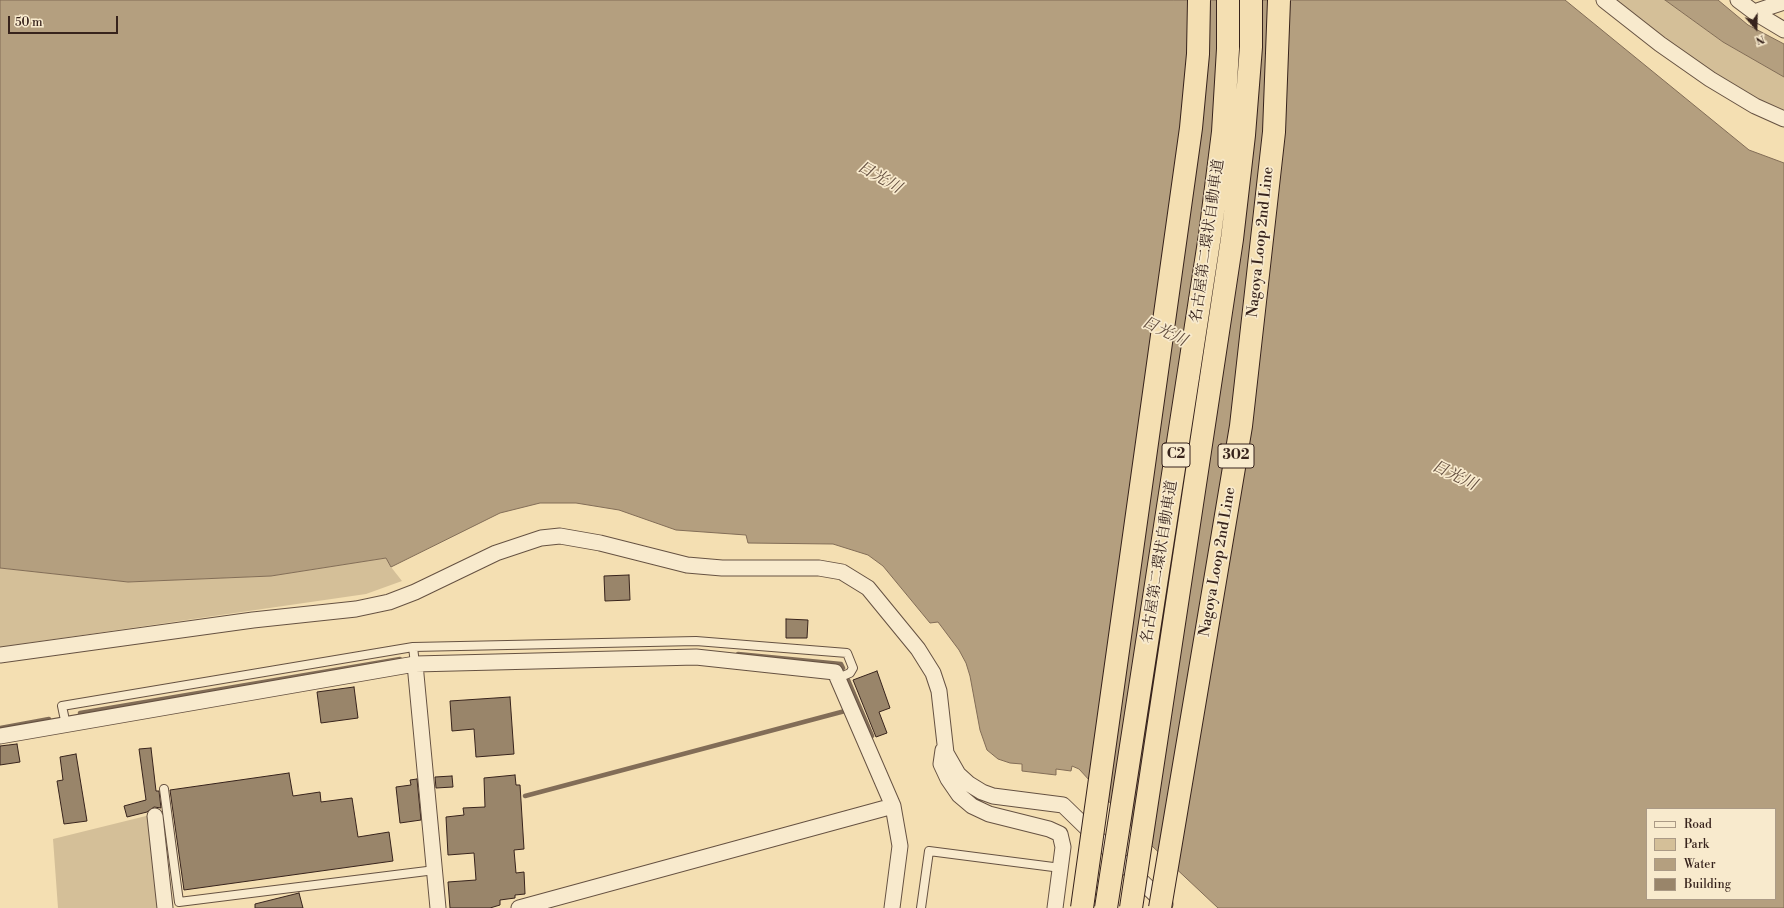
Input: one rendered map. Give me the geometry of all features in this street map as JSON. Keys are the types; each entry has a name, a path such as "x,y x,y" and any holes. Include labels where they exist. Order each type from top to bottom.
{"highway":[{"path":"1082,908 1191,128 1198,54 1199,0"},
{"name":"名古屋第二環状自動車道","path":"1106,908 1210,235 1223,132 1228,49 1228,0"},
{"name":"名古屋第二環状自動車道","path":"1131,908 1232,239 1244,135 1251,47 1251,0"},
{"name":"Nagoya Loop 2nd Line","path":"1160,908 1241,426 1274,132 1278,0"}],"street":[{"path":"1604,0 1660,44 1710,79 1755,106 1784,119"},
{"path":"1738,0 1754,12 1784,30"},
{"path":"1754,12 1784,2"},
{"path":"0,655 253,620 356,609 389,602 415,592 496,553 541,538 560,536 600,543 687,565 722,568 819,568 842,572 868,588 918,649 933,673 938,691 946,752 958,774 969,784 992,796 1063,806 1169,908"},
{"path":"0,736 415,664 696,657 835,672 893,806 900,846 892,908"},
{"path":"415,664 438,908"},
{"path":"944,737 941,764 948,779 959,795 972,806 989,814 1049,829 1060,834 1063,847 1055,908"},
{"path":"519,908 893,806"},
{"path":"155,816 165,908"}],"lane":[{"path":"66,725 62,706 413,646 696,641 847,653 853,668 850,673 838,678"},
{"path":"413,646 415,664"},
{"path":"164,789 179,902 435,870"},
{"path":"922,908 928,851 1061,868"}],"green space":[{"path":"1611,0 1665,0 1723,42 1784,77 1784,113 1757,101 1711,72"},
{"path":"386,558 402,581 366,594 0,647 0,568 128,582 271,576"},
{"path":"150,815 160,908 58,908 53,839"}],"water":[{"name":"日光川","path":"0,0 1565,0 1749,150 1784,163 1784,908 1218,908 1136,831 1079,769 1072,766 1071,771 1056,769 1056,775 1022,771 1022,764 1010,763 998,759 987,750 980,730 970,676 966,663 959,650 938,622 930,623 883,566 868,555 833,544 748,543 746,535 676,530 619,510 576,503 540,503 500,513 391,567 386,558 271,576 128,582 0,568"},
{"path":"1665,0 1718,0 1748,25 1784,44 1784,77 1723,42"}],"building":[{"path":"629,575 630,600 605,601 604,576"},
{"path":"786,619 808,620 807,638 786,638"},
{"path":"877,671 890,708 879,712 887,733 876,737 853,680"},
{"path":"354,687 358,718 321,723 317,692"},
{"path":"510,697 514,754 476,757 474,729 452,731 450,701"},
{"path":"17,744 20,762 0,765 0,746"},
{"path":"151,748 156,791 159,791 161,808 154,807 147,812 127,817 124,806 146,800 139,749"},
{"path":"76,754 87,821 64,824 57,781 63,780 60,757"},
{"path":"289,773 293,796 320,792 321,802 352,798 358,837 389,832 393,861 184,890 170,790"},
{"path":"515,775 516,785 520,785 524,849 514,850 516,873 524,872 525,894 515,895 515,898 500,900 500,905 490,908 450,908 448,882 476,880 474,853 448,855 446,817 464,815 463,808 485,807 484,778"},
{"path":"452,776 453,787 436,788 435,777"},
{"path":"417,779 421,820 400,823 396,787 411,785 410,780"},
{"path":"299,893 303,908 255,908 255,904"}],"waterway":[{"path":"738,654 841,664 843,668"},
{"path":"80,713 400,659"},
{"path":"848,680 872,736"},
{"path":"525,796 845,711"},
{"path":"0,728 49,719"}]}
